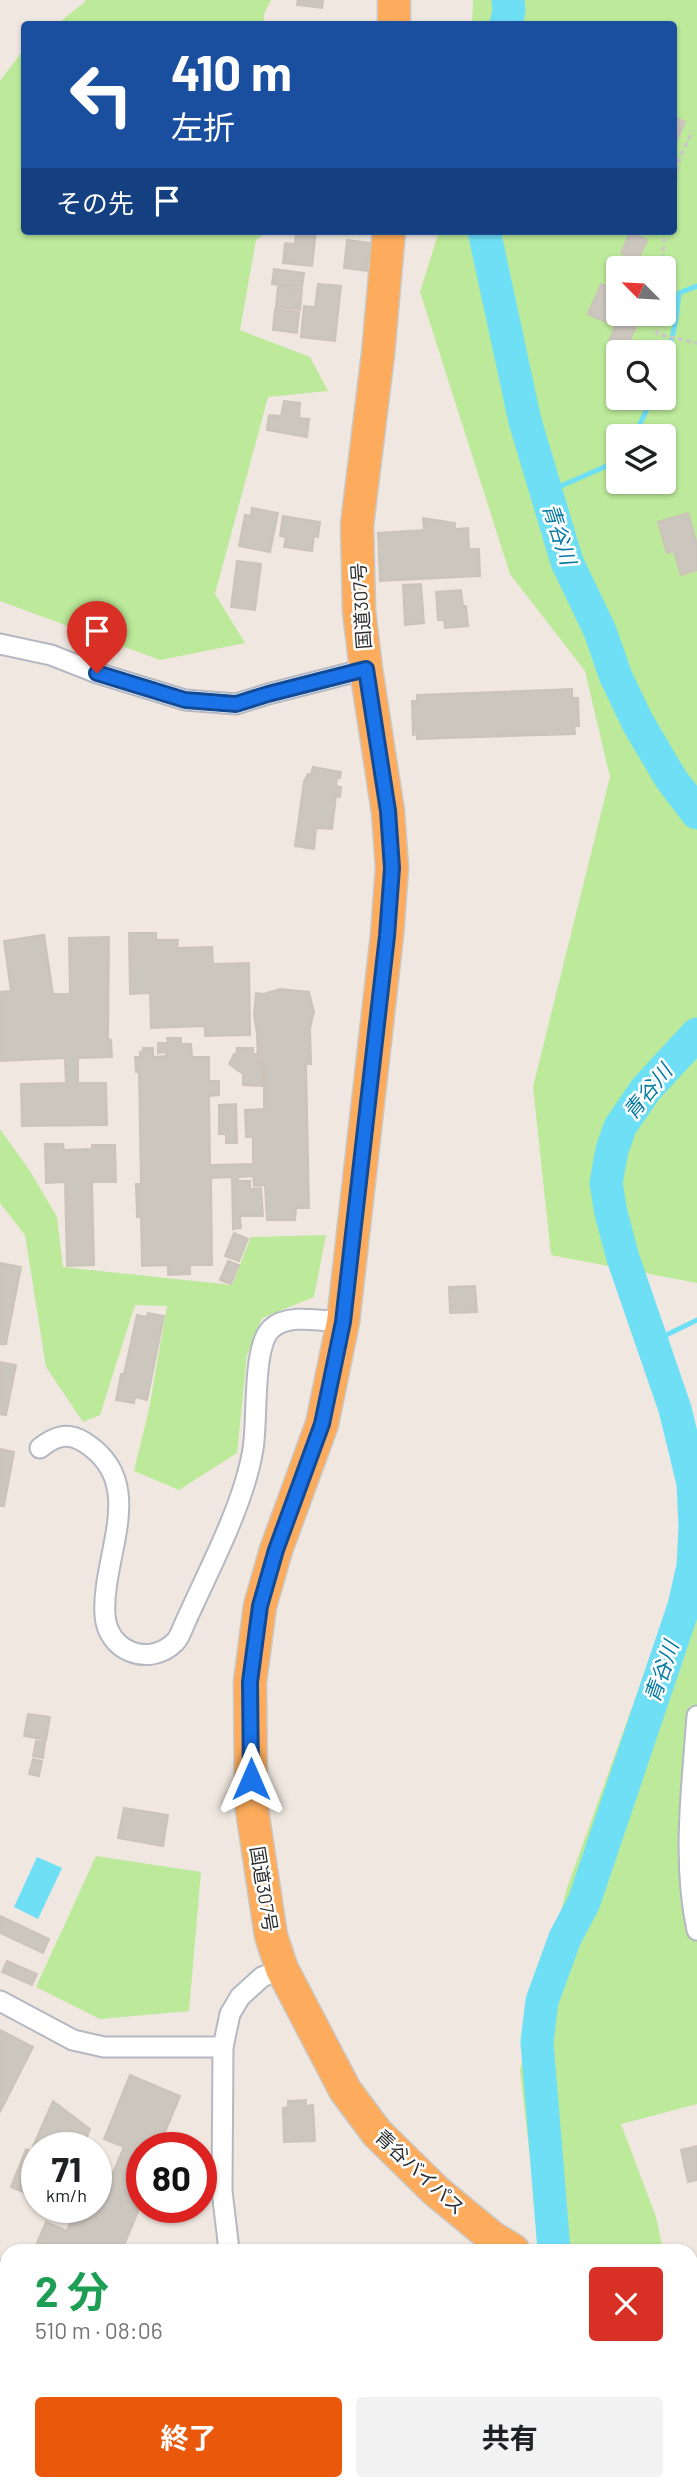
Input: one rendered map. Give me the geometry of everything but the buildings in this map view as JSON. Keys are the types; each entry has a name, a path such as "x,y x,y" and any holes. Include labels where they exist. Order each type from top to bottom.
{"highway":[{"path":"394,0 394,21"},
{"name":"国道307号","path":"282,1969 271,1936 251,1803 250,1682 260,1606 276,1550 322,1424 343,1322 387,936 392,868 388,811 359,611 357,525 378,354 389,235"},
{"name":"青谷バイパス","path":"282,1969 345,2090 377,2133 436,2191 503,2244"}],"street":[{"path":"0,644 51,655 97,673 185,700 236,704 366,669"},
{"path":"40,1447 53,1438 74,1438 100,1454 114,1473 120,1504 105,1617 115,1641 128,1652 145,1656 161,1652 176,1641 245,1486 253,1448 260,1345 271,1328 290,1320 343,1322"},
{"path":"697,1716 690,1818 693,1853 689,1871 697,1930"},
{"path":"228,2244 222,2191 223,2047 230,2014 240,1997 262,1977 282,1969"},
{"path":"0,2001 73,2040 104,2047 223,2047"}],"path":[{"path":"677,171 692,131"},
{"path":"662,256 665,235"},
{"path":"657,326 657,334 697,343"}],"green space":[{"path":"271,0 264,14 264,21 61,21 85,2"},
{"path":"473,0 697,0 697,1283 551,1255 533,1087 610,777 585,671 510,574 420,292 438,235 677,235 677,21 472,21"},
{"path":"21,53 21,235 263,235 256,240 240,330 310,357 328,391 268,397 215,594 245,643 160,660 0,601 0,81"},
{"path":"0,1129 30,1171 57,1217 63,1267 232,1285 251,1237 326,1235 314,1297 262,1318 247,1355 237,1453 179,1490 134,1471 149,1409 167,1306 135,1305 100,1415 83,1422 46,1367 25,1235 0,1203"},
{"path":"679,1577 697,1580 697,2104 621,2124 656,2217 662,2244 560,2244 536,2210 520,2070 567,1888"},
{"path":"96,1856 201,1872 189,2011 100,2019 36,1987"}],"water":[{"path":"37,1857 62,1868 38,1919 14,1907"}],"waterway":[{"name":"青谷川","path":"507,21 508,0"},
{"name":"青谷川","path":"485,235 525,421 567,562 600,631 616,677 638,723 671,779 697,813"},
{"path":"671,340 679,293 697,286"},
{"path":"640,424 647,410"},
{"path":"545,493 606,466"},
{"name":"青谷川","path":"554,2244 537,2042 542,2001 565,1938 584,1902 684,1606 693,1566 695,1527 693,1483 675,1409 623,1258 606,1183 612,1150 620,1127 646,1089 697,1034"},
{"path":"652,1342 697,1320"}],"route":[{"path":"97,673 185,700 236,704 366,669 388,811 392,868 387,936 343,1322 322,1424 276,1550 260,1606 250,1682 251,1779"}]}
